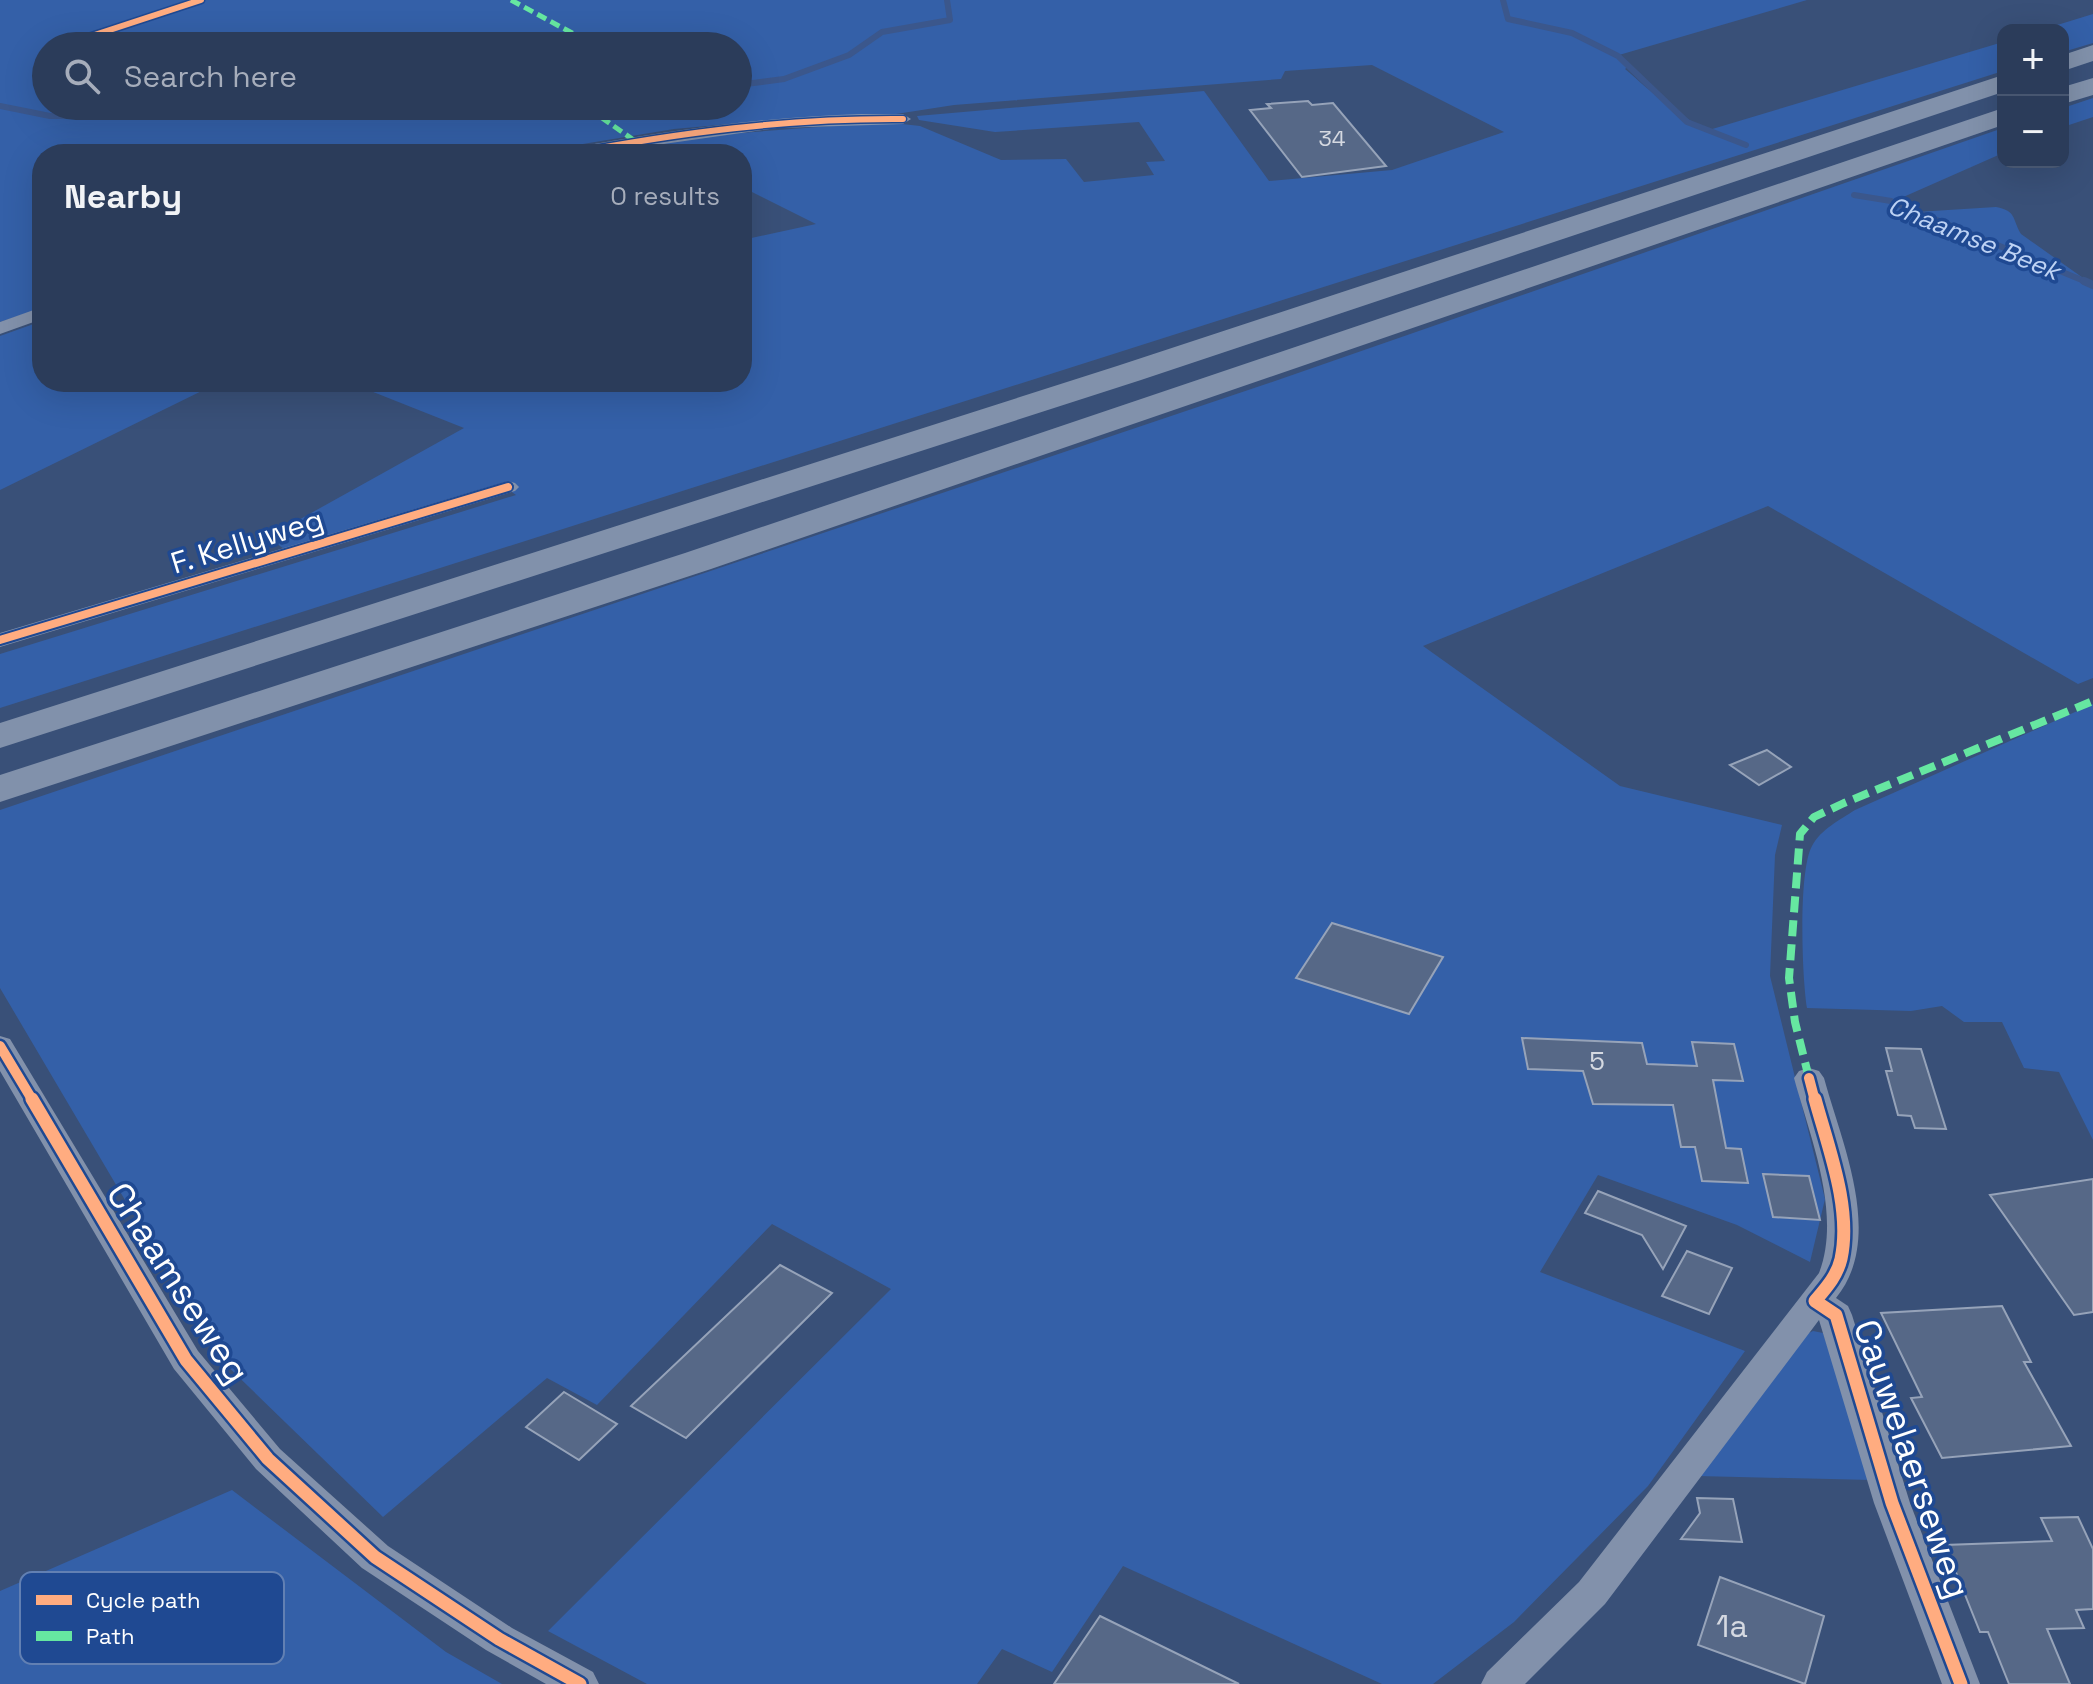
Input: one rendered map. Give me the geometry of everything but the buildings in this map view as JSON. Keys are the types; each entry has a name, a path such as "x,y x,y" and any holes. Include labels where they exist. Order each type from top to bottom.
{"highway":[{"path":"2069,61 2093,53"},
{"path":"0,736 1129,373 1997,85"},
{"path":"2069,94 2093,86"},
{"path":"0,789 713,556 1997,118"}],"street":[{"path":"619,144 764,127 872,118 903,119"},
{"path":"0,328 32,317"},
{"name":"F. Kellyweg","path":"0,640 508,487"},
{"name":"Chaamseweg","path":"0,1046 186,1360 268,1459 375,1557 499,1639 580,1684"},
{"name":"Cauwelaerseweg","path":"1500,1684 1592,1593 1836,1275 1843,1249 1843,1217 1809,1078"},
{"name":"Cauwelaerseweg","path":"1815,1301 1836,1315 1892,1503 1961,1684"}],"shaded area":[{"path":"0,0 1807,0 1619,55 1630,65 1625,69 1654,94 1709,130 1997,44 1997,73 0,708 0,654 516,495 501,484 284,549 268,537 464,428 373,392 752,392 752,238 816,224 752,192 752,144 656,144 648,140 884,122 920,126 1001,160 1066,159 1084,182 1154,175 1146,162 1165,161 1139,122 995,132 919,120 917,116 1204,91 1269,181 1392,170 1504,132 1372,65 1285,71 1281,79 954,105 896,114 799,118 674,129 583,144 32,144 32,311 0,322"},
{"path":"2093,14 2093,43 2069,50 2069,24 2060,24"},
{"path":"2093,98 2093,117 2069,125 2069,106"},
{"path":"1997,130 1997,156 1892,202 1916,212 1996,207 2008,211 2021,234 2093,285 2093,678 2078,684 1768,506 1423,646 1620,786 1782,825 1775,855 1770,976 1825,1199 1810,1262 1737,1225 1598,1175 1540,1272 1745,1351 1648,1486 1514,1622 1433,1684 1382,1684 1123,1566 1052,1672 1002,1649 977,1684 647,1684 548,1631 891,1289 772,1224 597,1405 547,1378 383,1517 217,1356 0,988 0,810 1269,383"},
{"path":"32,325 32,392 200,392 0,490 0,336"},
{"path":"2093,704 2093,1140 2059,1072 2024,1068 2002,1022 1964,1022 1942,1006 1911,1011 1807,1008 1802,925 1808,859 1816,840 1831,825 1855,810"},
{"path":"1813,1331 1823,1333 1872,1480 1697,1476 1803,1336"},
{"path":"232,1490 446,1652 502,1684 0,1684 0,1591 20,1582 20,1664 284,1664 284,1572 44,1572"}],"waterway":[{"name":"Chaamse Beek","path":"752,83 784,79 849,55 882,32 950,20 947,0"},
{"name":"Chaamse Beek","path":"1503,0 1508,19 1572,33 1618,56 1687,122 1746,145"},
{"name":"Chaamse Beek","path":"0,106 32,112"},
{"name":"Chaamse Beek","path":"1854,195 1891,201 2089,283"},
{"name":"Chaamse Beek","path":"2084,281 2093,285"}],"marked path":[{"path":"511,0 570,32"},
{"path":"605,120 635,141"},
{"path":"1809,1078 1795,1022 1789,978 1800,834 1814,817 1844,803 2093,701"}],"cycle path":[{"path":"104,32 201,0"},
{"path":"622,144 777,123 903,119"},
{"path":"0,640 508,487"},
{"path":"0,1046 186,1360 268,1459 375,1557 499,1639 580,1684"},
{"path":"1809,1078 1836,1180 1843,1235 1841,1258 1834,1277 1815,1301 1836,1315 1892,1503 1961,1684"}]}
